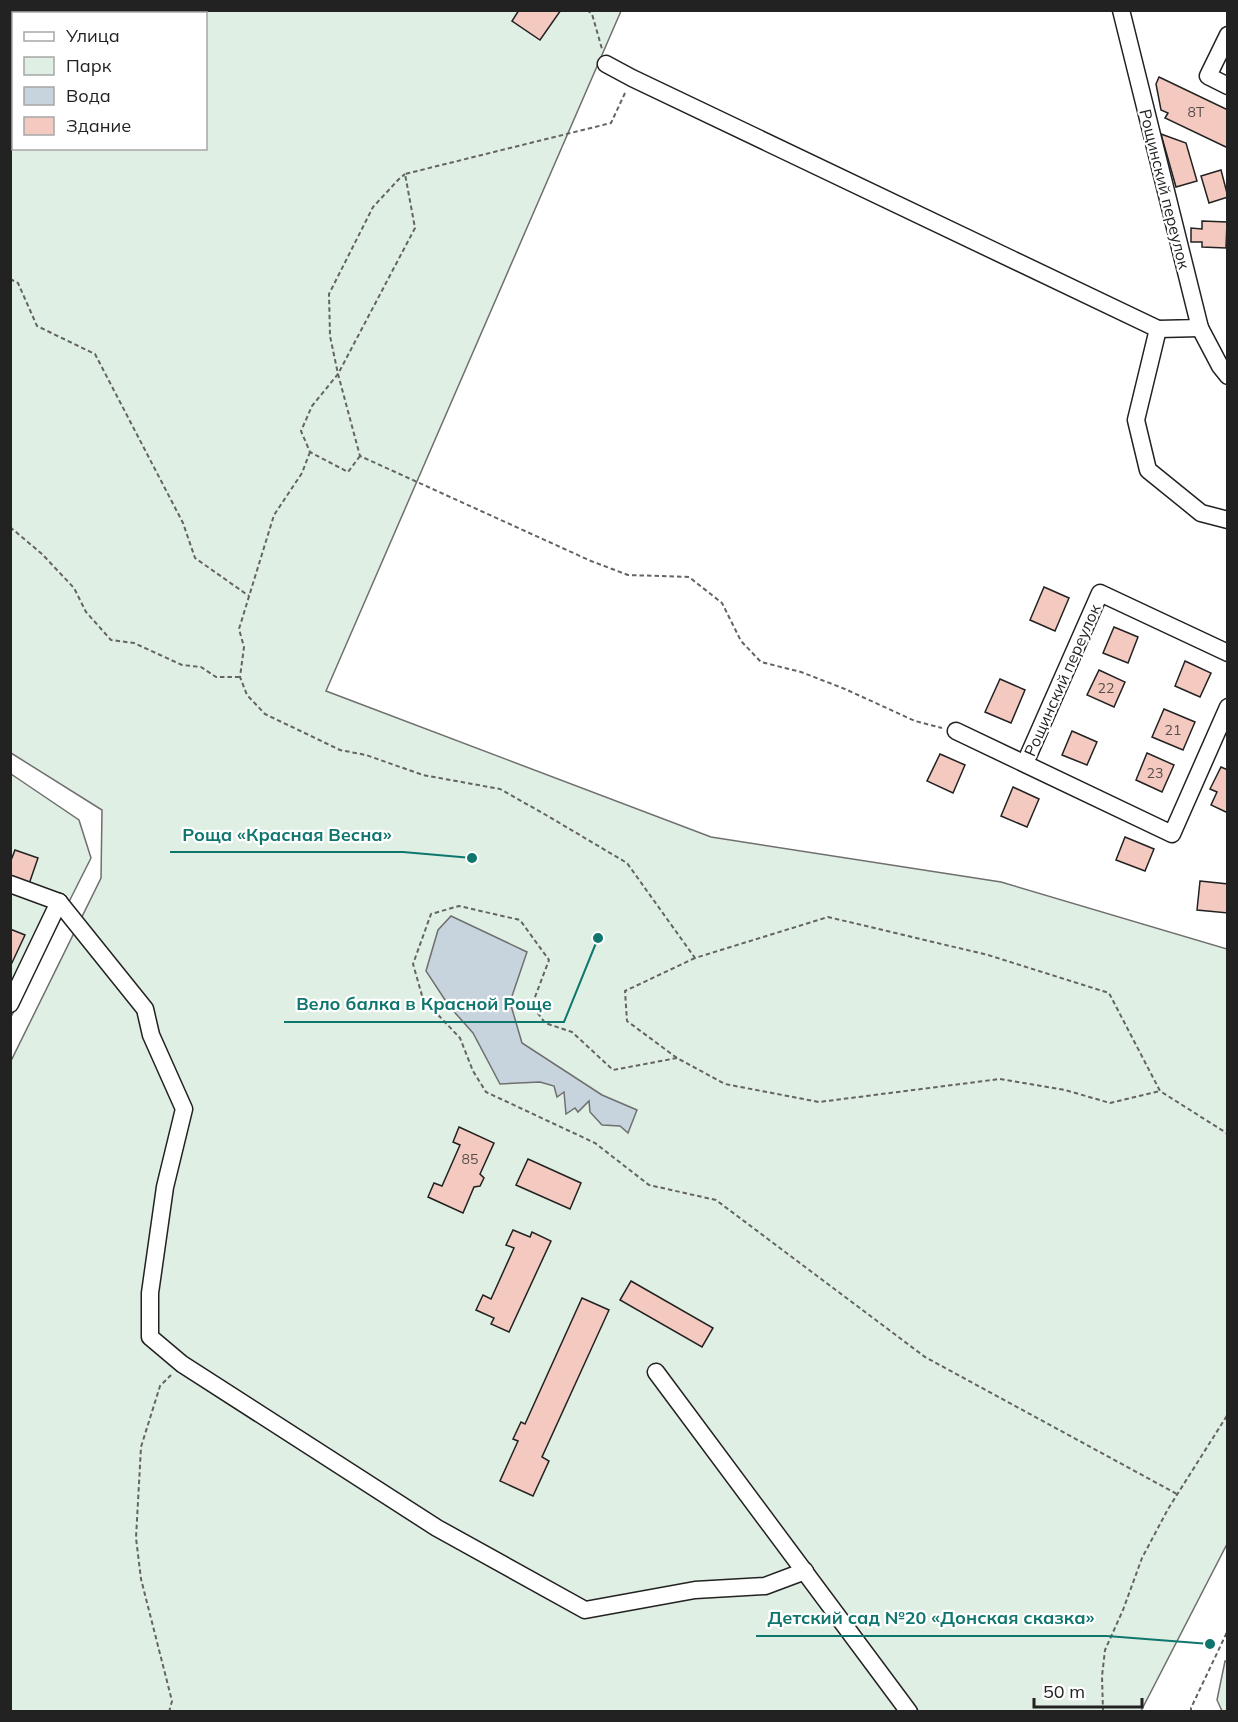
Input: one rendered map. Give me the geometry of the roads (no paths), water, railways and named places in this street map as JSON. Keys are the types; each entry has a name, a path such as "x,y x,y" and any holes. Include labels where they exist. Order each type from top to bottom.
{"street":[{"name":"Рощинский переулок","path":"1121,10 1200,328 1227,375"},
{"path":"1227,35 1208,76 1227,86"},
{"path":"606,64 1158,329 1200,328"},
{"path":"1158,329 1136,420 1148,470 1201,513 1227,520"},
{"name":"Рощинский переулок","path":"1025,763 1100,593 1227,653"},
{"name":"Рощинский переулок","path":"956,731 1172,834 1227,707"},
{"path":"10,884 59,902 145,1010 151,1035 184,1109 165,1187 150,1293 150,1337 182,1364 437,1528 585,1610 695,1590 765,1586 805,1571"},
{"path":"10,1004 59,902"},
{"path":"656,1372 909,1712"}],"water":[{"path":"451,916 527,952 510,1002 522,1043 602,1095 637,1110 628,1133 620,1126 602,1125 590,1112 589,1101 578,1112 575,1108 566,1114 564,1092 557,1097 554,1086 540,1082 500,1084 473,1033 449,1006 426,971 438,930"}],"place":[{"name":"Роща «Красная Весна»","path":"472,858"},
{"name":"Вело балка в Красной Роще","path":"598,938"},
{"name":"Детский сад №20 «Донская сказка»","path":"1210,1644"}]}
